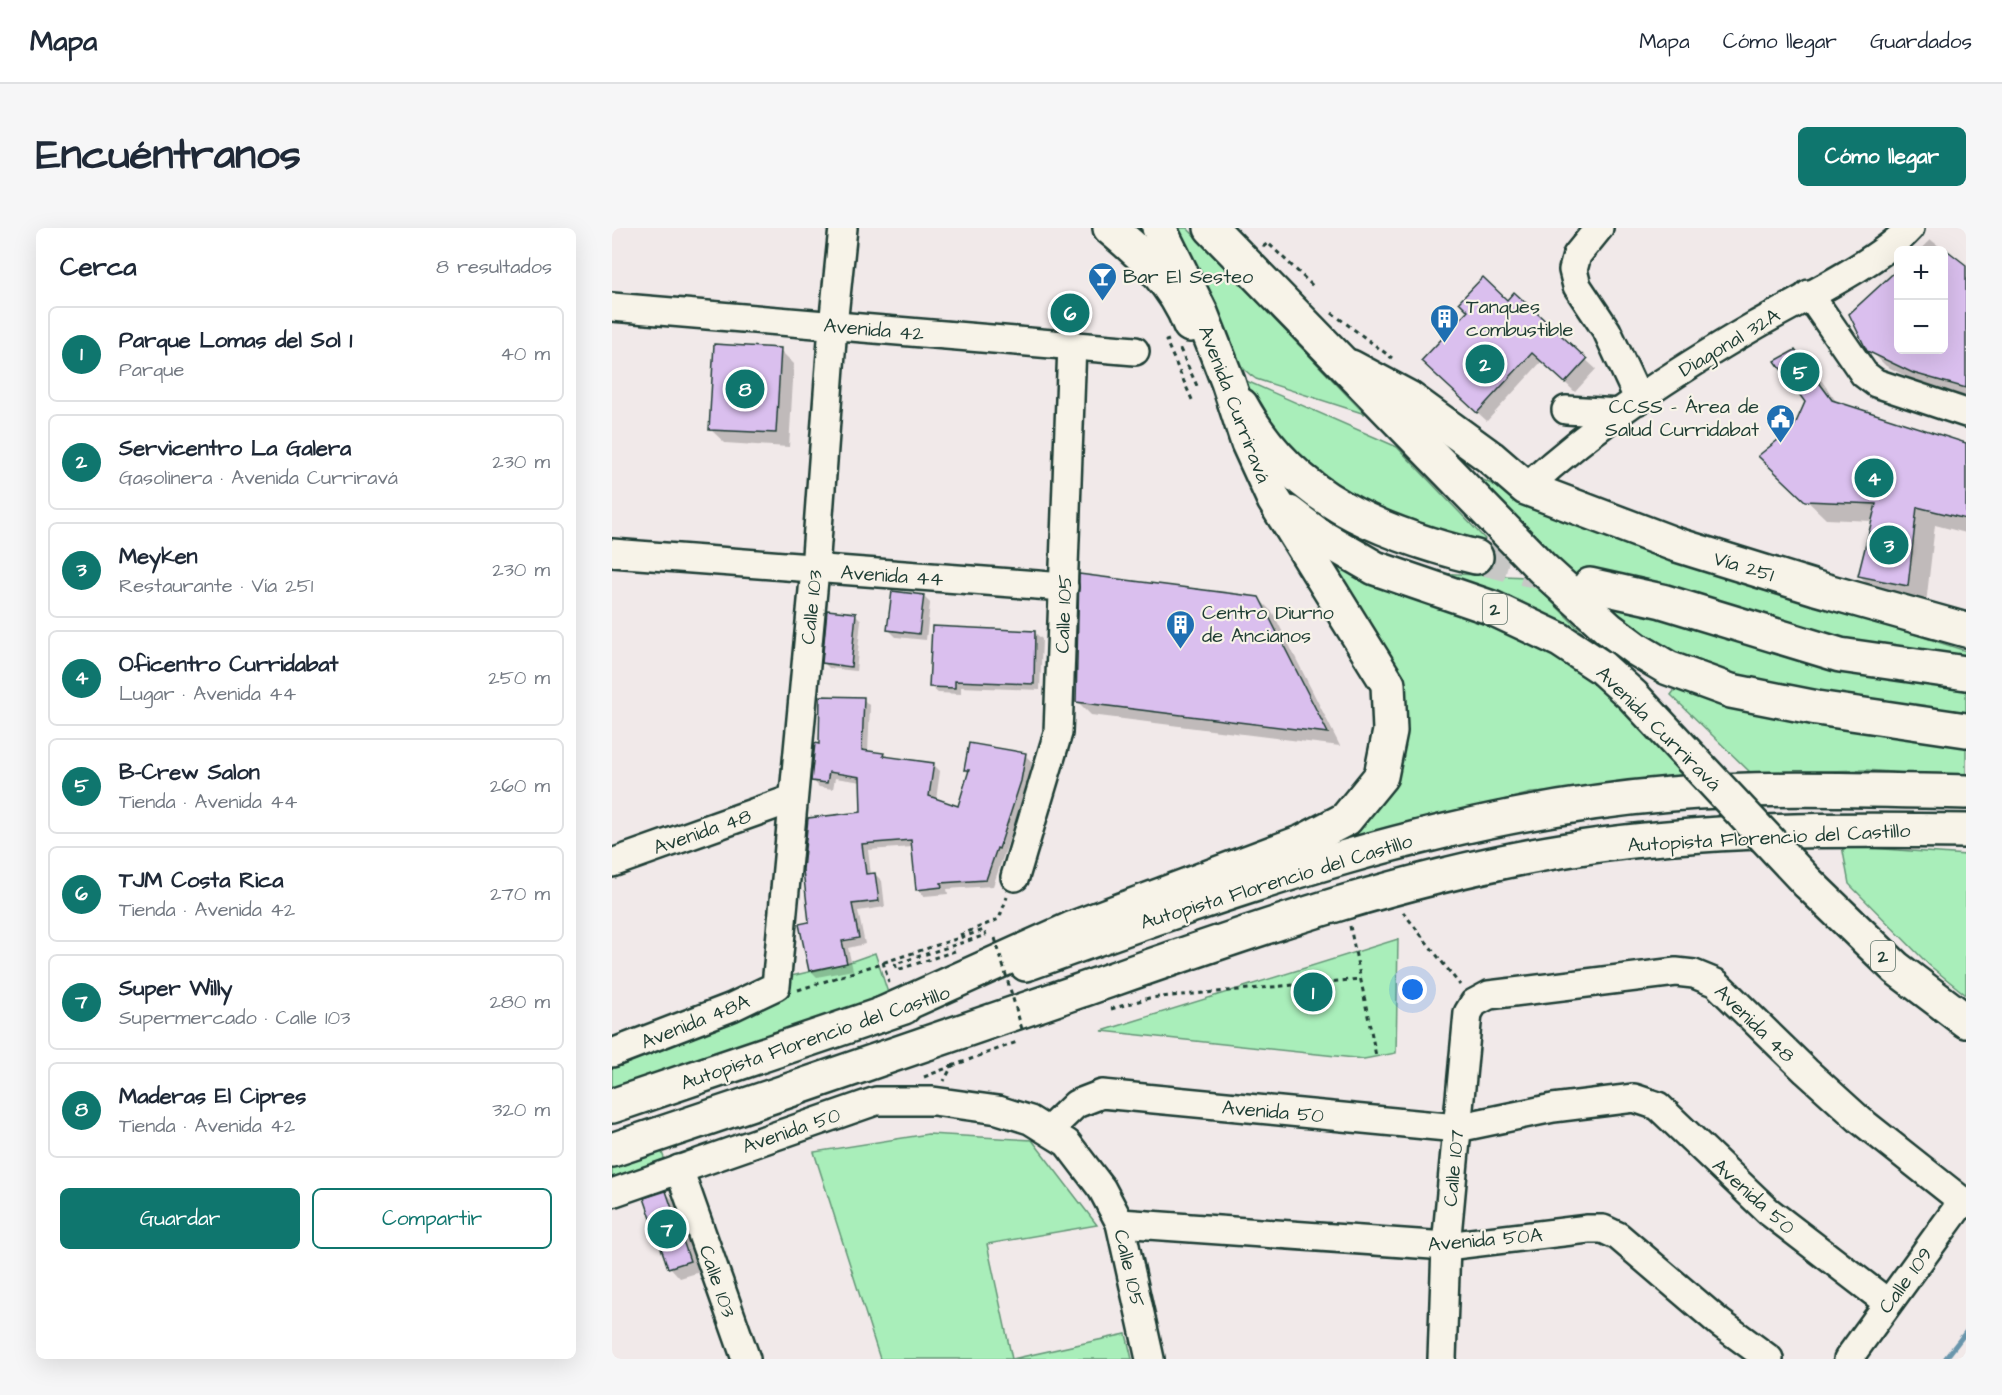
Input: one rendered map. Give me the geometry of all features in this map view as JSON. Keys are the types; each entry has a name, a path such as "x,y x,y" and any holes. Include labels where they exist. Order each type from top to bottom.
{"main road":[{"path":"878,1016 1071,928 1302,842 1346,819 1381,776 1390,731 1388,684 1250,465 1225,420 1185,313 1172,289 1110,228"},
{"name":"Avenida Curriravá","path":"1159,228 1183,274 1213,385 1248,442 1274,500 1318,535 1375,568 1492,608 1560,640 1601,667 1633,696 1807,882 1896,969 1966,1021"},
{"name":"Avenida Curriravá","path":"1211,228 1542,568 1609,629 1668,668 1731,691 1817,708 1966,730"},
{"path":"1343,362 1409,398 1490,457 1526,488"},
{"path":"1213,385 1310,489 1383,530 1432,547 1476,557"},
{"name":"Vía 251","path":"1526,488 1674,544 1816,588 1966,630"},
{"path":"1590,585 1662,601 1840,655 1966,673"},
{"path":"1880,661 1966,657"},
{"name":"Autopista Florencio del Castillo","path":"612,1106 878,1016 1168,912 1289,873 1418,837 1537,812 1671,794 1835,790 1966,792"},
{"name":"Autopista Florencio del Castillo","path":"612,1150 911,1050 1280,921 1386,891 1578,848 1666,839 1874,830 1966,831"}],"street":[{"name":"Calle 103","path":"776,986 815,569 832,326 843,228"},
{"path":"1566,410 1630,406 1607,331 1578,286 1573,270 1578,255 1599,228"},
{"name":"Diagonal 32A","path":"1526,488 1551,465 1700,357 1868,260 1910,228"},
{"path":"1809,294 1864,374 1876,383 1966,412"},
{"name":"Avenida 42","path":"612,307 1136,351"},
{"name":"Calle 105","path":"1015,877 1058,733 1072,344"},
{"name":"Avenida 44","path":"612,553 1064,587"},
{"name":"Avenida 48","path":"612,862 792,800"},
{"name":"Avenida 48","path":"1471,1008 1489,995 1676,972 1694,974 1716,983 1821,1085 1964,1203"},
{"name":"Avenida 48A","path":"612,1053 732,1007 776,986"},
{"name":"Calle 107","path":"1442,1359 1446,1246 1456,1128 1471,1008"},
{"name":"Avenida 50","path":"612,1193 876,1101 908,1099 998,1110 1030,1120 1049,1130 1076,1104 1102,1095 1456,1128 1553,1108 1634,1098 1647,1100 1658,1106 1768,1210 1888,1304"},
{"name":"Calle 105","path":"1049,1130 1067,1143 1081,1159 1102,1189 1120,1223 1156,1358"},
{"name":"Calle 103","path":"679,1169 738,1357"},
{"name":"Calle 109","path":"1848,1359 1964,1203"},
{"name":"Avenida 50A","path":"1120,1223 1446,1246 1588,1228 1603,1229 1618,1236 1720,1323 1769,1359"}],"path":[{"path":"1329,311 1392,358"},
{"path":"1174,338 1166,341 1193,402"},
{"path":"1179,348 1213,385"},
{"path":"776,986 800,991 945,941 999,919 1015,877"},
{"path":"1386,891 1471,1008"},
{"path":"1345,902 1376,1056"},
{"path":"945,941 984,930 986,935 895,964 897,970 963,949"},
{"path":"984,942 995,938 1022,1029"},
{"path":"1106,1010 1149,998 1361,979"},
{"path":"952,1066 1018,1041"}],"green space":[{"path":"1168,228 1187,228 1365,414 1256,379 1241,366 1228,350 1204,310"},
{"path":"1242,379 1397,447 1485,539 1476,551 1319,491 1239,389"},
{"path":"1454,466 1579,526 1966,651 1966,721 1751,685 1684,665 1631,634"},
{"path":"1296,532 1539,642 1608,695 1694,784 1531,793 1323,846 1374,812 1394,776 1402,732"},
{"path":"1433,573 1527,577 1597,647"},
{"path":"1680,683 1966,738 1966,778 1866,770 1751,773 1671,695"},
{"path":"1842,846 1966,855 1966,995 1929,965 1849,884"},
{"path":"1398,939 1396,1053 1364,1059 1102,1031"},
{"path":"875,953 890,999 612,1093 612,1064 787,977 847,963"},
{"path":"928,1134 1032,1140 1097,1225 987,1244 1012,1359 880,1359 814,1152"},
{"path":"661,1150 666,1163 612,1181 612,1165"},
{"path":"1126,1334 1132,1359 1012,1359"}],"building":[{"path":"1948,251 1966,265 1966,388 1913,373 1867,351 1849,314 1894,273 1894,354 1948,354"},
{"path":"1483,277 1507,300 1514,292 1587,359 1565,383 1532,353 1477,413 1421,361 1468,311 1459,302"},
{"path":"714,344 781,348 776,433 709,430"},
{"path":"1795,350 1832,400 1966,443 1966,519 1917,507 1908,586 1858,576 1876,504 1805,501 1758,456 1794,427 1805,402 1775,361"},
{"name":"Centro Diurno de Ancianos","path":"1079,574 1259,597 1328,733 1076,702"},
{"path":"892,591 924,595 919,634 887,630"},
{"path":"827,610 856,613 851,667 822,663"},
{"path":"932,626 1035,631 1034,684 955,681 955,688 929,687"},
{"path":"820,696 864,697 862,750 884,753 883,756 934,763 929,796 958,806 969,770 964,770 969,743 1026,753 1021,781 999,849 997,848 986,880 941,883 942,887 916,890 911,840 862,844 866,874 875,873 879,901 852,904 859,938 842,941 847,963 809,971 799,924 809,922 803,870 808,818 861,812 860,777 829,772 827,783 811,781 815,743 819,744"},
{"path":"666,1191 690,1261 668,1268 644,1198"}],"waterway":[{"path":"1945,1359 1966,1332"}],"tunnel":[{"path":"1476,557 1562,578"}],"place":[{"name":"Bar El Sesteo","path":"1102,302"},
{"name":"TJM Costa Rica","path":"1070,313"},
{"name":"Tanques combustible","path":"1445,344"},
{"name":"Servicentro La Galera","path":"1485,364"},
{"name":"B-Crew Salon","path":"1800,372"},
{"name":"Maderas El Cipres","path":"745,389"},
{"name":"CCSS - Área de Salud Curridabat","path":"1780,444"},
{"name":"Oficentro Curridabat","path":"1874,478"},
{"name":"Meyken","path":"1889,545"},
{"name":"Centro Diurno de Ancianos","path":"1181,650"},
{"name":"Parque Lomas del Sol 1","path":"1313,992"},
{"name":"Super Willy","path":"667,1229"}]}
